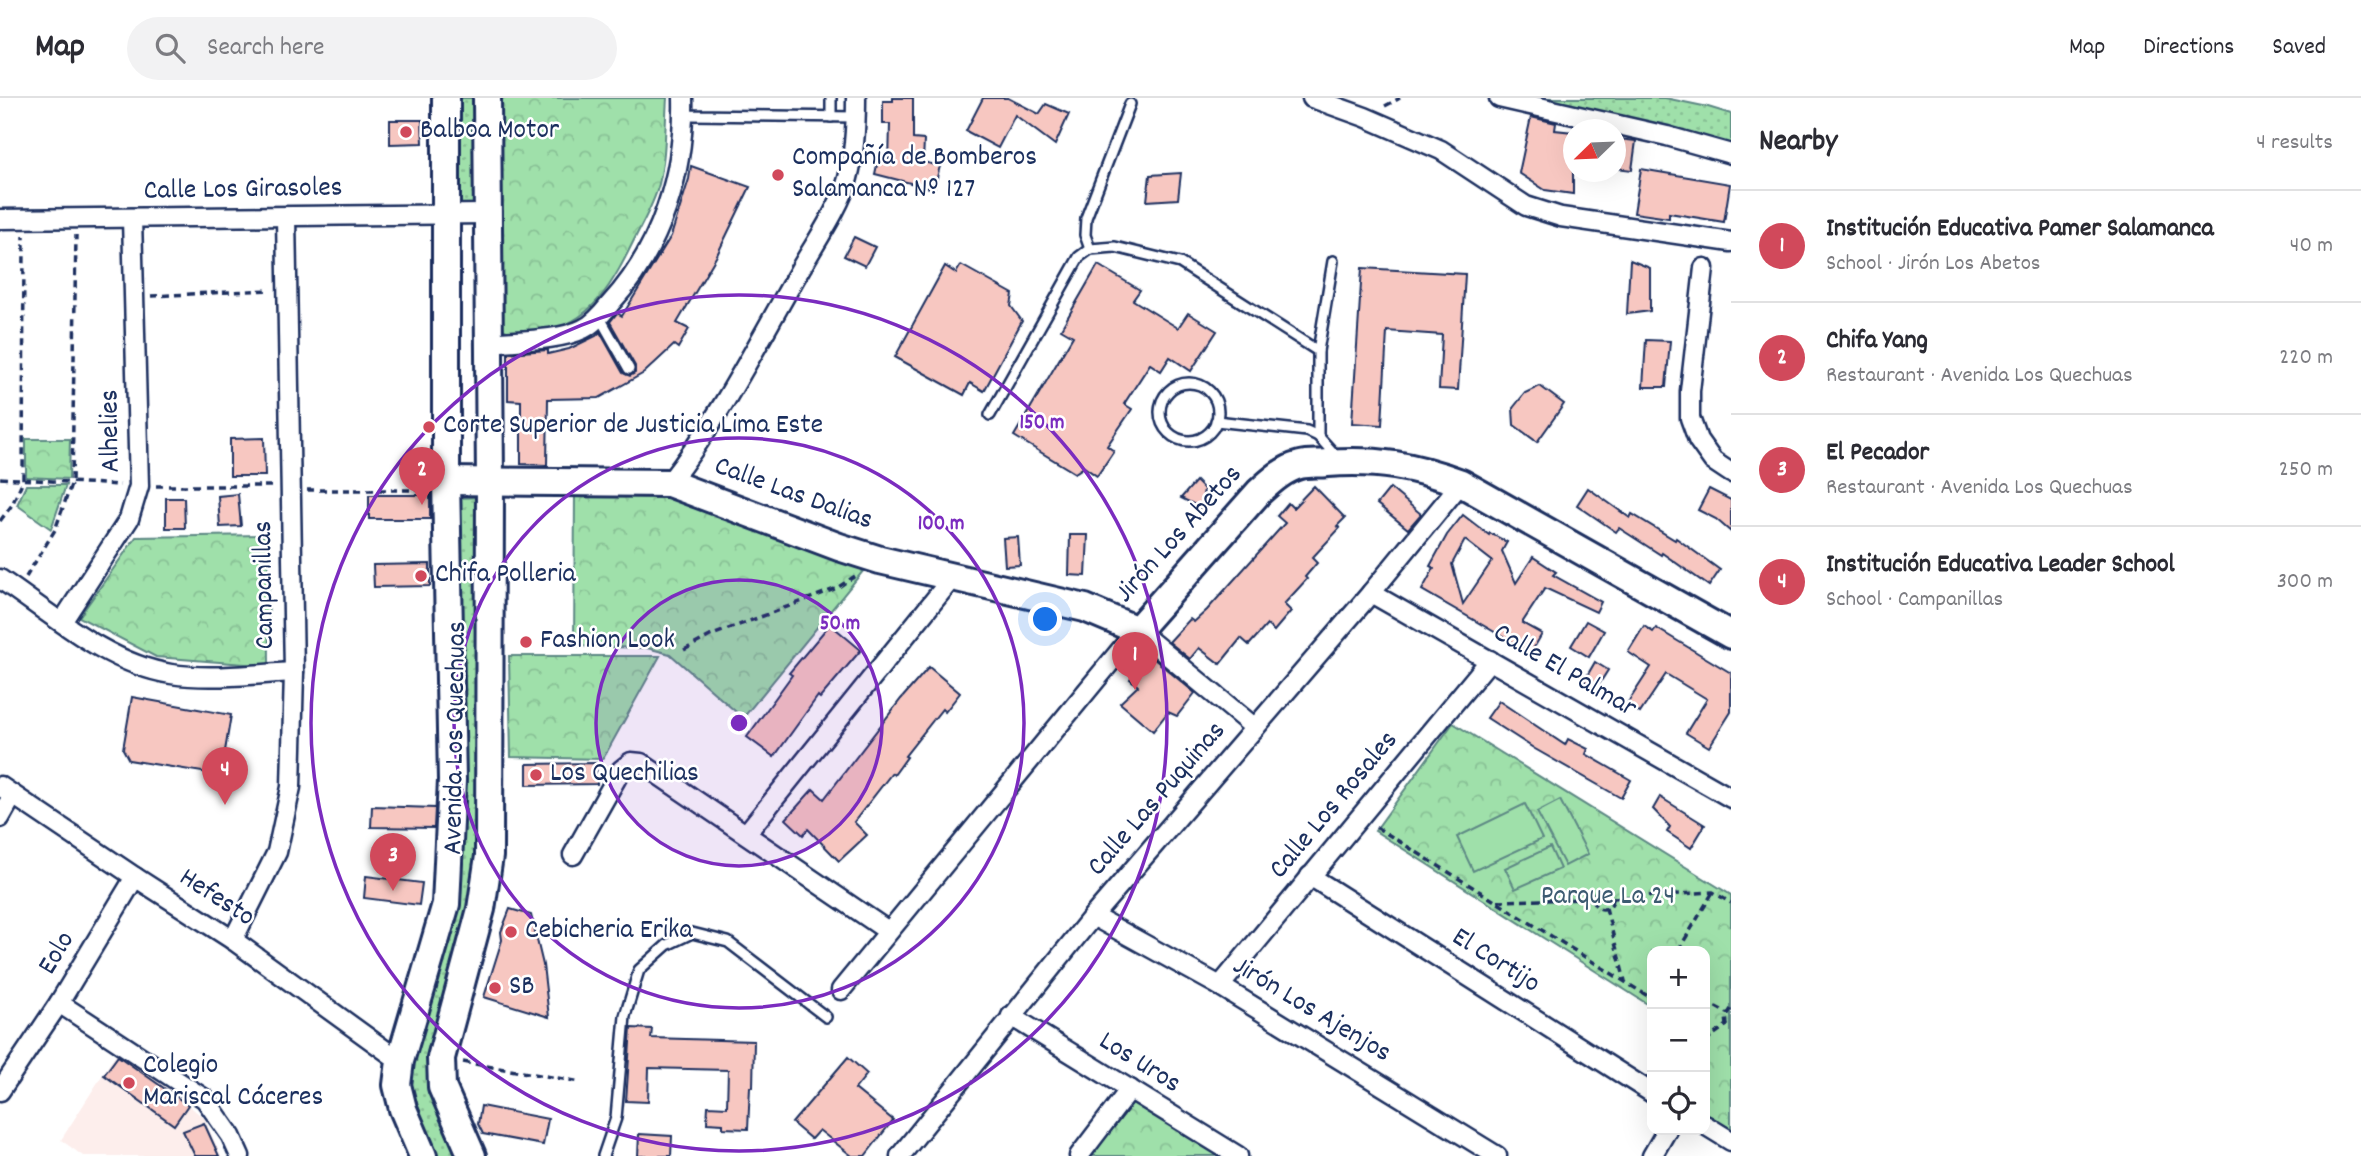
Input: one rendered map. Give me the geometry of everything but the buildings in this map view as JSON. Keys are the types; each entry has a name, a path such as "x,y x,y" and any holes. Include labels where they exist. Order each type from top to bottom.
{"main road":[{"name":"Avenida Los Quechuas","path":"423,1156 402,1109 397,1084 400,1061 446,904 452,780 446,485 446,98"},
{"name":"Avenida Los Quechuas","path":"472,1156 442,1087 441,1058 481,909 489,856 487,98"},
{"name":"Jirón Los Abetos","path":"1137,630 1259,492 1278,475 1300,465 1389,462 1424,469 1461,483 1731,635"},
{"name":"Calle Las Dalias","path":"446,485 490,480 669,483 880,560 1085,608 1137,630"}],"street":[{"name":"Calle Las Dalias","path":"669,483 705,432 848,180 855,141 856,98"},
{"path":"1312,98 1441,150 1526,206 1561,217 1731,242"},
{"path":"1499,98 1667,136 1731,154"},
{"path":"488,343 564,335 584,329 627,286 653,242 674,188 683,105"},
{"name":"Calle Los Girasoles","path":"0,219 487,214"},
{"name":"Campanillas","path":"233,940 278,852 290,787 294,672 286,216"},
{"name":"Alhelies","path":"62,622 129,519 139,486 132,218"},
{"path":"1704,268 1690,391 1690,418 1698,440 1713,461 1731,473"},
{"name":"Calle Las Puquinas","path":"900,1156 1093,916 1371,593 1461,483"},
{"path":"746,834 953,578"},
{"path":"0,579 105,650 143,667 170,674 201,677 294,672"},
{"name":"Calle El Palmar","path":"1371,593 1731,798"},
{"path":"1137,630 1255,728"},
{"name":"Jirón Los Abetos","path":"841,990 1137,630"},
{"name":"Calle Los Rosales","path":"1220,986 1490,660"},
{"path":"573,855 621,770 631,762 641,763 888,931"},
{"path":"0,818 7,790"},
{"name":"Hefesto","path":"7,790 233,940 400,1061"},
{"name":"El Cortijo","path":"1310,876 1647,1090"},
{"name":"Eolo","path":"0,1091 59,1003 135,877"},
{"name":"Jirón Los Ajenjos","path":"1093,916 1220,986 1497,1156"},
{"path":"59,1003 205,1099 231,1136 240,1156"},
{"name":"Los Uros","path":"1011,1016 1238,1156"},
{"path":"1079,1156 1130,1089"},
{"path":"1710,1128 1731,1141"},
{"path":"1652,1156 1664,1135"}],"lane":[{"path":"831,98 831,117"},
{"path":"1090,249 1085,235 1086,218 1130,104"},
{"path":"683,105 691,115 856,117"},
{"path":"990,415 1079,257 1090,249 1115,247 1180,263 1318,351"},
{"path":"1318,436 1318,351 1333,261"},
{"path":"599,316 629,369"},
{"path":"1195,383 1211,394 1216,402 1216,421 1212,429 1196,440 1178,438 1164,426 1160,417 1163,398 1176,385 1195,383"},
{"path":"1216,421 1307,431 1318,436 1341,462"},
{"path":"603,1156 616,1118 625,1016 639,971 667,945 692,933 728,942 826,1017"}],"path":[{"path":"0,521 12,505 23,480 24,219"},
{"path":"18,591 55,530 72,482 76,219"},
{"path":"134,296 287,289"},
{"path":"0,478 139,486 291,488 446,485"},
{"path":"684,650 710,636 837,588 880,560"},
{"path":"1360,816 1647,996"},
{"path":"1604,889 1610,892 1613,898 1612,904 1606,908 1598,907 1593,899 1598,891 1604,889"},
{"path":"1681,946 1713,892"},
{"path":"1613,898 1713,892 1731,903"},
{"path":"1496,901 1593,899"},
{"path":"1606,908 1625,982"},
{"path":"1710,1003 1729,1011 1727,1025 1710,1037"},
{"path":"1727,1025 1731,1030"},
{"path":"441,1058 582,1082"}],"shaded area":[{"name":"Colegio Mariscal Cáceres","path":"119,1049 204,1118 221,1156 83,1156 61,1140"}],"green space":[{"path":"453,98 479,98 478,203 473,207 461,207 457,203"},
{"path":"496,98 667,98 661,173 648,211 619,269 600,298 574,320 559,327 520,333 499,327"},
{"path":"1536,98 1665,98 1708,107 1731,114 1731,146 1626,119"},
{"path":"26,439 70,439 69,479 26,477"},
{"path":"26,485 66,485 51,529 17,505"},
{"path":"575,492 658,494 683,500 864,570 743,718 670,654 647,648 574,646"},
{"path":"481,497 484,755 472,912 430,1044 428,1076 460,1156 434,1156 407,1083 442,947 458,498"},
{"path":"268,535 269,666 156,657 79,617 136,537"},
{"path":"509,656 660,656 603,759 511,757"},
{"name":"Parque La 24","path":"1453,723 1731,895 1731,1130 1710,1117 1710,946 1647,946 1647,1004 1375,831"},
{"path":"1560,800 1588,854 1565,866 1537,812"},
{"path":"1525,804 1542,839 1473,871 1457,837"},
{"path":"1550,847 1560,869 1515,889 1505,868"},
{"path":"1131,1100 1220,1156 1088,1156"}],"place":[{"name":"Balboa Motor","path":"406,132"},
{"name":"Compañía de Bomberos Salamanca Nº 127","path":"778,175"},
{"name":"Corte Superior de Justicia Lima Este","path":"429,427"},
{"name":"Chifa Yang","path":"422,505"},
{"name":"Chifa Polleria","path":"421,576"},
{"name":"Fashion Look","path":"526,642"},
{"name":"Institución Educativa Pamer Salamanca","path":"1135,690"},
{"name":"Los Quechilias","path":"536,775"},
{"name":"Institución Educativa Leader School","path":"225,805"},
{"name":"El Pecador","path":"393,891"},
{"name":"Cebicheria Erika","path":"511,932"},
{"name":"SB","path":"495,988"},
{"name":"Colegio Mariscal Cáceres","path":"129,1083"}]}
